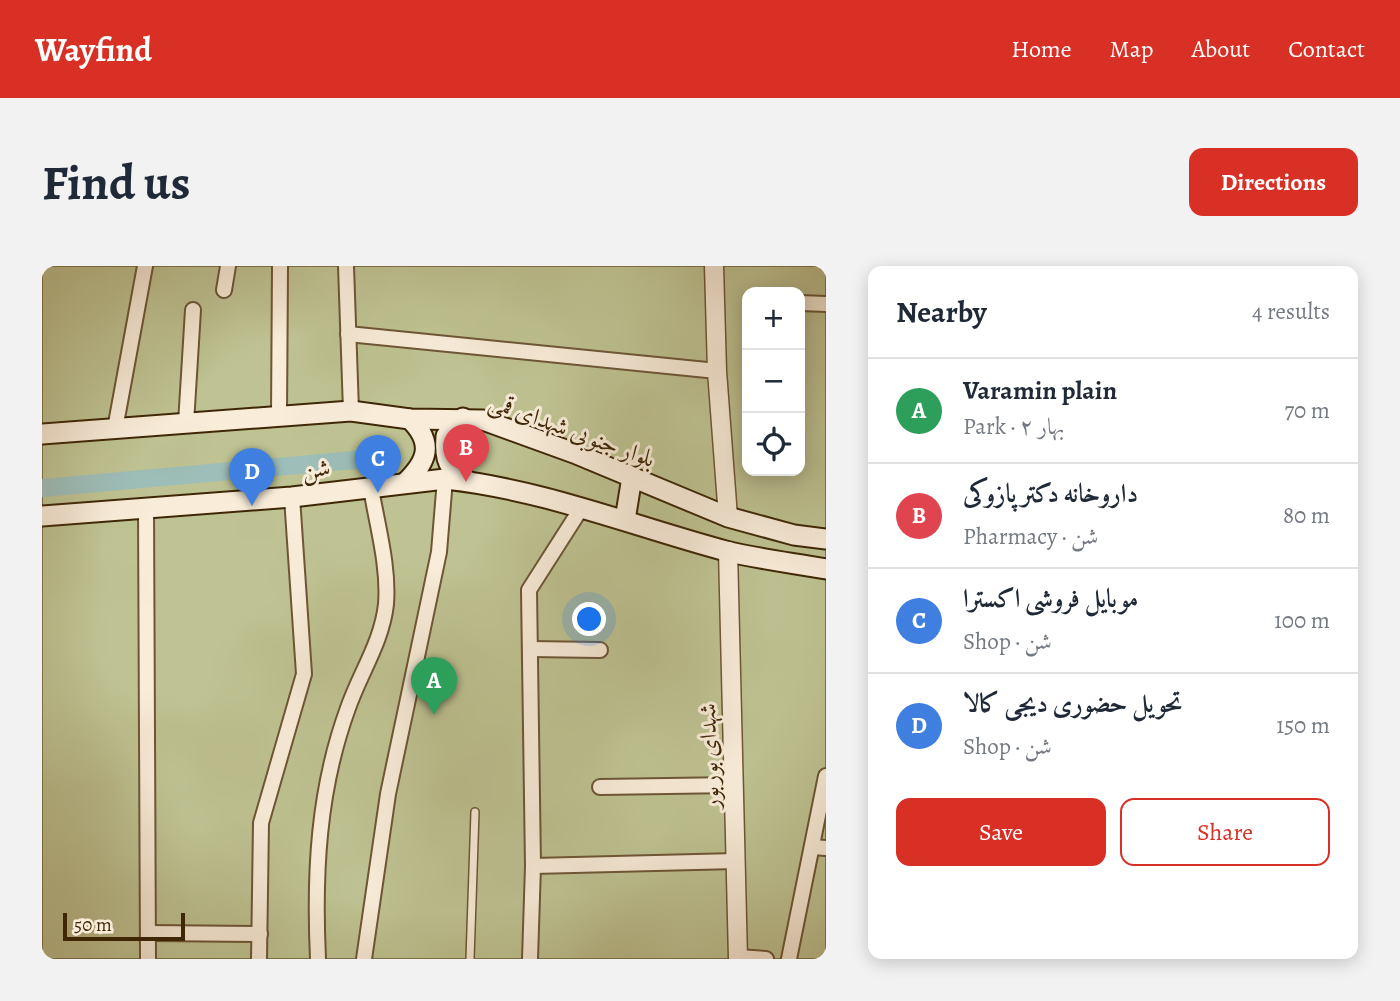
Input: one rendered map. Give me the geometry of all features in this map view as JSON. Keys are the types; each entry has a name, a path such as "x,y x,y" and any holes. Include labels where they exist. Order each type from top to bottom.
{"main road":[{"name":"بلوار جنوبی شهدای قمی","path":"42,434 351,411 389,414 410,419 483,420 728,517 794,535 826,539"},
{"path":"463,418 446,436 445,457 449,467 469,481 582,508 728,551 826,569"},
{"path":"405,483 421,465 426,442 421,430 410,419"},
{"path":"625,520 632,477"},
{"name":"شن","path":"42,516 292,497 445,479 469,481"}],"street":[{"path":"115,429 145,266"},
{"path":"224,290 228,266"},
{"path":"279,416 280,266"},
{"path":"346,266 351,411"},
{"path":"714,266 717,371 728,517"},
{"path":"805,303 826,303"},
{"path":"186,423 193,310"},
{"path":"348,334 717,371"},
{"path":"364,959 388,794 439,552 445,479"},
{"path":"318,959 315,878 321,811 330,764 348,707 380,633 386,602 384,570 371,488"},
{"path":"259,959 261,823 304,674 292,497"},
{"path":"146,508 148,959"},
{"path":"530,959 533,866 529,590 582,508"},
{"name":"شهدای بوربور","path":"728,551 738,958"},
{"path":"530,649 600,650"},
{"path":"789,959 819,848 826,776"},
{"path":"600,787 735,785"},
{"path":"533,866 737,861"},
{"path":"148,933 260,934"},
{"path":"738,958 766,959"}],"lane":[{"path":"470,959 475,812"}],"green space":[{"path":"42,266 826,266 826,959 42,959"}],"waterway":[{"path":"42,488 377,458"}],"place":[{"name":"داروخانه دکتر پازوکی","path":"466,482"},
{"name":"موبایل فروشی اکسترا","path":"378,493"},
{"name":"تحویل حضوری دیجی کالا","path":"252,506"},
{"name":"Varamin plain","path":"434,715"}]}
